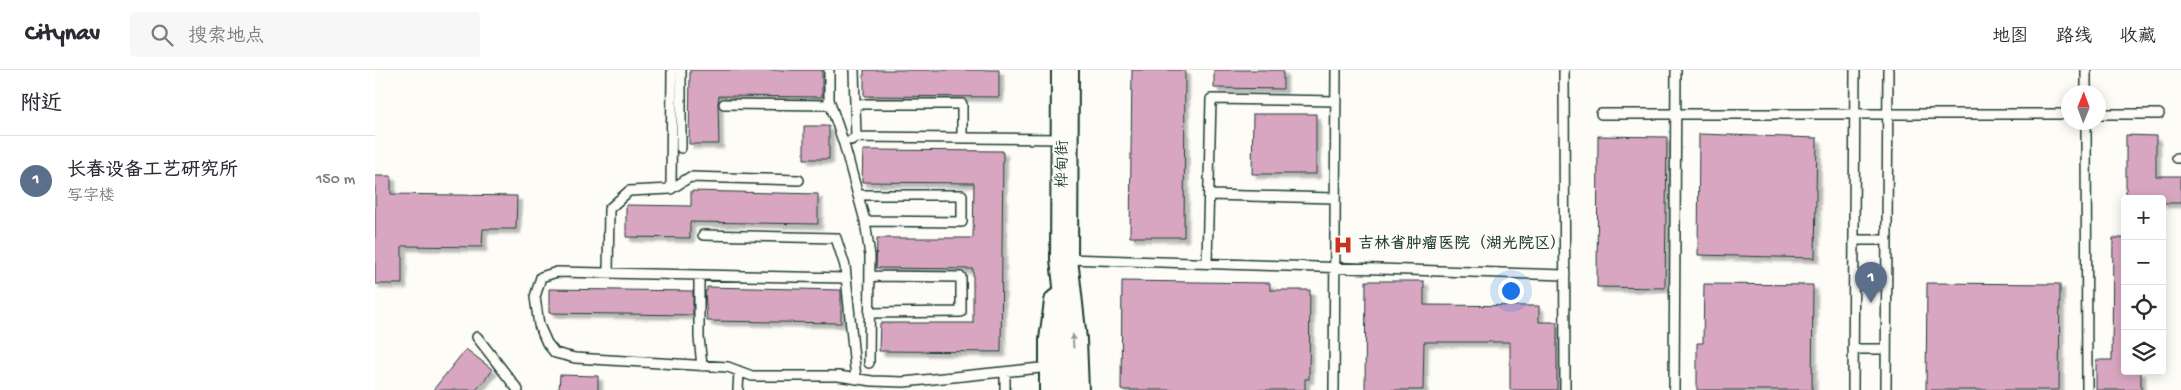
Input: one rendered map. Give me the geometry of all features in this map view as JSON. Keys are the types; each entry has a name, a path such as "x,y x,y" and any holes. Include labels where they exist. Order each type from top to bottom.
{"street":[{"name":"桦甸街","path":"1065,70 1064,259 1073,340 1075,390"},
{"name":"桦甸街","path":"1053,378 1053,340 1064,259"}],"lane":[{"path":"671,189 672,70"},
{"path":"681,70 681,148"},
{"path":"829,70 831,105 844,144 865,221 870,256 869,364"},
{"path":"854,70 856,137"},
{"path":"1334,390 1336,70"},
{"path":"1564,70 1565,390"},
{"path":"1674,390 1676,70"},
{"path":"1853,390 1855,70"},
{"path":"1886,390 1888,70"},
{"path":"2086,70 2086,85"},
{"path":"1207,262 1211,99 1336,101"},
{"path":"724,104 831,105"},
{"path":"855,104 962,104 962,138"},
{"path":"1601,114 2061,114"},
{"path":"2106,114 2159,114"},
{"path":"2086,130 2087,390"},
{"path":"844,144 856,137 1065,139"},
{"path":"608,273 609,209 629,191 671,189 690,177 799,180"},
{"path":"858,195 962,195 962,222 865,221"},
{"path":"1209,195 1335,198"},
{"path":"703,235 836,238 845,266 857,379"},
{"path":"1854,240 1887,240"},
{"path":"1064,259 1207,262 1565,275"},
{"path":"846,278 557,272 541,278 535,297 539,325 547,343 555,353 575,358 728,367 751,376 838,376 905,382 1005,372 1053,378"},
{"path":"699,275 699,337 702,366"},
{"path":"869,313 961,312 961,277 870,276"},
{"path":"477,337 518,390"},
{"path":"1853,349 1886,349"},
{"path":"738,390 739,371"},
{"path":"1005,372 1005,390"}],"building":[{"path":"690,70 822,70 822,97 719,96 719,144 689,144"},
{"path":"864,70 999,70 999,97 864,96"},
{"path":"1132,70 1185,70 1184,237 1130,237"},
{"path":"1214,70 1283,70 1283,89 1214,88"},
{"path":"1253,114 1316,114 1316,174 1252,174"},
{"path":"804,126 829,126 829,159 804,159"},
{"path":"1699,134 1817,138 1815,258 1698,255"},
{"path":"2126,135 2156,136 2156,176 2181,176 2181,203 2166,203 2166,195 2126,195"},
{"path":"1598,136 1667,137 1665,288 1597,287"},
{"path":"863,150 1003,151 1001,352 879,351 880,323 973,323 973,269 876,268 877,238 973,238 974,183 862,182"},
{"path":"375,176 391,176 391,194 517,196 516,229 483,229 482,247 402,246 402,284 375,284"},
{"path":"691,191 818,194 818,224 690,222 690,238 626,237 626,205 691,206"},
{"path":"2113,238 2121,238 2121,375 2141,375 2141,390 2096,390 2096,360 2112,360"},
{"path":"1122,281 1270,283 1270,290 1310,290 1309,379 1305,379 1305,390 1121,390"},
{"path":"1366,281 1424,281 1424,305 1539,306 1539,322 1557,322 1557,390 1510,390 1510,342 1424,342 1423,390 1365,390"},
{"path":"1927,283 2060,284 2059,390 1926,390"},
{"path":"1704,284 1813,285 1812,390 1697,390 1697,343 1703,343"},
{"path":"707,287 841,290 841,323 707,321 705,291 707,291"},
{"path":"549,289 693,291 693,315 549,313"},
{"path":"466,349 493,370 476,390 433,390"},
{"path":"560,375 598,376 598,390 559,390"}],"place":[{"name":"吉林省肿瘤医院（湖光院区）","path":"1343,245"},
{"name":"长春设备工艺研究所","path":"1871,303"}]}
